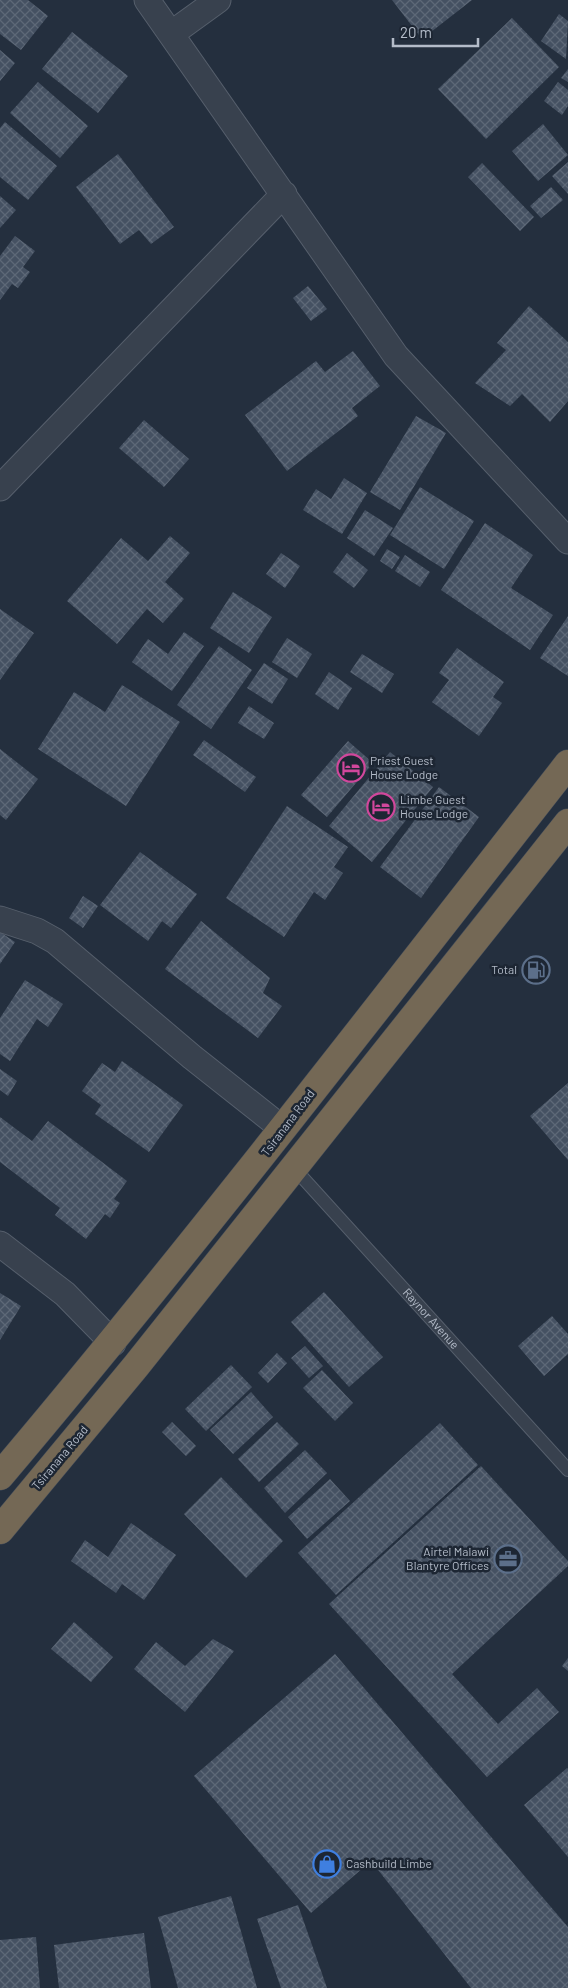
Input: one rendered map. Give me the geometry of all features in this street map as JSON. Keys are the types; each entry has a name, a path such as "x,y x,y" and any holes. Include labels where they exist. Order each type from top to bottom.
{"highway":[{"name":"Tsiranana Road","path":"0,1476 113,1342 283,1129 568,764"},
{"name":"Tsiranana Road","path":"0,1530 136,1366 568,823"}],"street":[{"path":"147,0 396,356 568,541"},
{"path":"171,34 218,0"},
{"path":"0,488 284,194"},
{"path":"0,919 37,931 55,941 192,1057 283,1129"},
{"path":"0,1244 65,1294 113,1342"}],"lane":[{"name":"Raynor Avenue","path":"293,1167 568,1470"}],"building":[{"path":"0,0 28,0 48,16 21,50 0,34"},
{"path":"392,0 472,0 422,39"},
{"path":"559,14 568,21 566,59 541,41"},
{"path":"512,18 559,67 486,139 438,89"},
{"path":"72,32 128,76 98,113 42,69"},
{"path":"0,50 15,63 0,81"},
{"path":"568,69 568,82 561,78"},
{"path":"38,82 88,126 60,158 10,113"},
{"path":"558,82 568,90 568,106 562,115 544,101"},
{"path":"5,122 57,166 28,200 0,177 0,128"},
{"path":"543,124 568,155 538,181 512,151"},
{"path":"118,154 174,227 151,244 139,230 120,244 76,187"},
{"path":"568,162 568,194 552,176"},
{"path":"482,163 534,217 520,231 468,177"},
{"path":"551,187 563,200 541,218 530,206"},
{"path":"0,196 16,210 0,228"},
{"path":"15,236 35,251 23,267 30,272 18,288 12,284 0,300 0,256"},
{"path":"308,286 327,309 311,321 293,298"},
{"path":"529,306 568,342 568,401 550,422 522,394 510,406 475,383 506,350 497,343"},
{"path":"353,351 380,386 352,408 358,416 287,471 245,415 316,361 325,372"},
{"path":"416,416 446,433 400,510 370,492"},
{"path":"144,420 189,459 164,487 119,448"},
{"path":"344,478 367,493 342,534 303,510 316,489 331,499"},
{"path":"420,487 474,521 444,569 390,535"},
{"path":"365,510 393,528 374,556 347,538"},
{"path":"485,523 533,555 511,588 553,615 530,650 441,590"},
{"path":"170,536 190,553 165,582 184,599 163,623 147,609 117,644 67,601 121,538 148,561"},
{"path":"387,549 400,557 392,569 380,561"},
{"path":"281,553 300,566 285,588 266,574"},
{"path":"347,553 368,570 354,588 333,572"},
{"path":"405,555 430,572 420,587 395,571"},
{"path":"233,592 272,617 249,653 210,628"},
{"path":"0,609 34,633 0,680"},
{"path":"568,616 568,676 540,658"},
{"path":"184,632 204,646 172,691 132,662 148,639 168,654"},
{"path":"287,638 312,654 297,678 272,662"},
{"path":"219,646 252,670 211,729 177,705"},
{"path":"457,648 504,682 493,697 502,703 479,736 432,702 449,680 439,673"},
{"path":"362,654 394,674 382,693 350,672"},
{"path":"264,663 288,679 272,704 247,688"},
{"path":"329,672 352,688 338,710 315,694"},
{"path":"122,685 180,722 126,806 38,749 74,692 105,712"},
{"path":"249,706 274,723 264,739 238,723"},
{"path":"204,740 256,777 245,792 193,755"},
{"path":"348,741 373,763 327,817 301,795"},
{"path":"0,749 38,779 6,820 0,815"},
{"name":"Limbe Guest House Lodge","path":"390,752 433,787 372,862 329,826"},
{"path":"439,787 479,817 421,898 380,867"},
{"path":"287,806 348,847 334,867 343,873 325,900 314,892 284,937 226,898"},
{"path":"140,852 197,894 171,928 162,921 148,941 100,905"},
{"path":"83,896 98,906 83,928 69,918"},
{"path":"201,921 270,978 263,993 282,1006 258,1038 165,969"},
{"path":"0,932 15,942 0,964"},
{"path":"25,980 63,1004 48,1027 37,1019 10,1061 0,1054 0,1018"},
{"path":"122,1061 183,1105 149,1152 95,1114 101,1105 82,1091 102,1063 115,1072"},
{"path":"0,1069 17,1081 8,1096 0,1090"},
{"path":"568,1083 568,1160 530,1116"},
{"path":"0,1117 32,1141 48,1121 127,1181 114,1199 120,1203 110,1218 105,1214 86,1239 55,1215 60,1208 0,1162"},
{"path":"324,1292 383,1357 349,1387 291,1322"},
{"path":"0,1293 21,1306 0,1340"},
{"path":"552,1316 568,1334 568,1354 544,1376 518,1346"},
{"path":"305,1346 323,1366 309,1378 291,1358"},
{"path":"277,1353 287,1363 268,1383 258,1373"},
{"path":"231,1365 252,1387 206,1431 185,1409"},
{"path":"322,1370 353,1403 335,1421 303,1388"},
{"path":"251,1392 273,1417 233,1454 210,1430"},
{"path":"172,1422 196,1446 186,1456 162,1432"},
{"path":"277,1422 299,1444 259,1482 238,1459"},
{"path":"440,1423 478,1465 336,1595 298,1553"},
{"path":"305,1450 327,1473 285,1513 264,1488"},
{"path":"481,1466 568,1561 568,1566 452,1674 498,1724 537,1688 559,1712 487,1777 329,1604"},
{"path":"221,1477 283,1541 246,1578 184,1514"},
{"path":"330,1479 350,1501 307,1539 288,1517"},
{"path":"131,1523 176,1555 144,1600 122,1584 116,1593 71,1561 85,1540 108,1557"},
{"path":"74,1622 113,1657 91,1682 51,1649"},
{"path":"213,1639 234,1651 185,1712 134,1669 156,1642 185,1666"},
{"path":"335,1654 568,1927 568,1988 471,1988 371,1861 311,1913 194,1776"},
{"path":"568,1658 568,1671 562,1666"},
{"path":"568,1769 568,1857 524,1805"},
{"path":"231,1896 257,1988 178,1988 158,1917"},
{"path":"298,1905 327,1988 281,1988 257,1919"},
{"path":"144,1933 151,1988 59,1988 54,1945"},
{"path":"36,1937 40,1988 0,1988 0,1940"}],"place":[{"name":"Priest Guest House Lodge","path":"351,768"},
{"name":"Limbe Guest House Lodge","path":"381,807"},
{"name":"Total","path":"536,970"},
{"name":"Airtel Malawi Blantyre Offices","path":"508,1559"},
{"name":"Cashbuild Limbe","path":"327,1864"}]}
